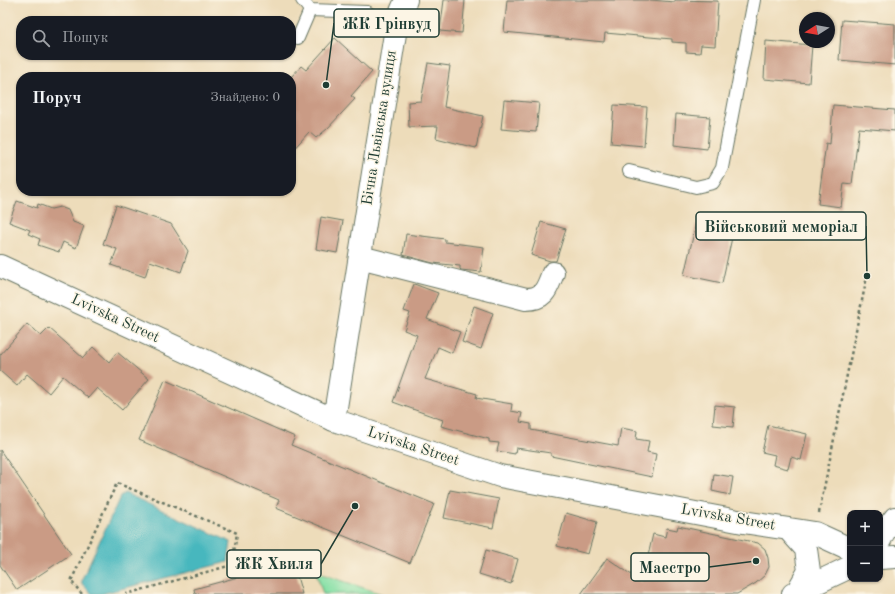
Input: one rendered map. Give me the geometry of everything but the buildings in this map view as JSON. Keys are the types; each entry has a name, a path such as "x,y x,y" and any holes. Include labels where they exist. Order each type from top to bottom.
{"street":[{"name":"Бічна Львівська вулиця","path":"334,420 395,32 397,21 406,0"},
{"path":"360,257 526,299 534,299 542,295 553,273"},
{"name":"Lvivska Street","path":"0,266 334,420 500,476 743,522 815,533 847,548"},
{"path":"883,534 895,518"},
{"path":"788,529 806,549 809,571 795,593"},
{"path":"883,558 895,557"},
{"path":"795,593 847,568"}],"lane":[{"path":"302,0 310,10 367,12 395,32"},
{"path":"629,171 696,187 713,182 722,168 754,0"},
{"path":"298,38 310,10"}],"path":[{"path":"815,533 867,276"},
{"path":"82,594 71,581 117,483 238,533 232,565 126,594"}],"green space":[{"path":"316,572 382,594 323,594"}],"water":[{"path":"125,493 231,542 228,562 101,594 92,594 82,584 82,579 120,497"}],"place":[{"name":"ЖК Грінвуд","path":"326,85"},
{"name":"Військовий меморіал","path":"867,276"},
{"name":"ЖК Хвиля","path":"355,506"},
{"name":"Маестро","path":"756,561"}]}
